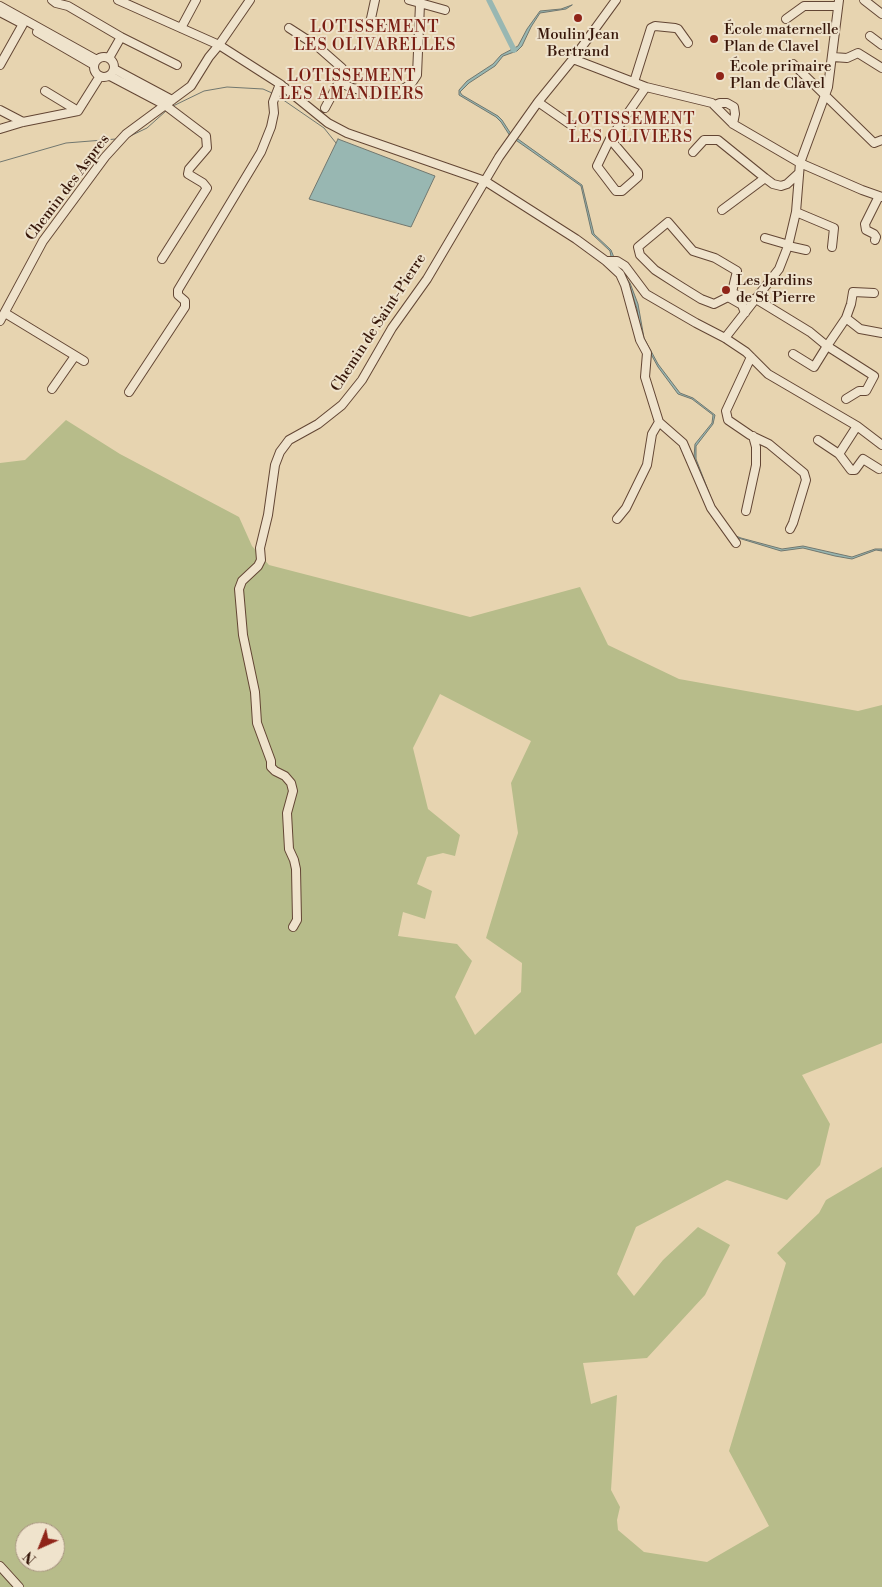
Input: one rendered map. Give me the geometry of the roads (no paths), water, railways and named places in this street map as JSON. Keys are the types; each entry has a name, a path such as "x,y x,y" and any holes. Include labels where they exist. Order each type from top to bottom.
{"street":[{"path":"52,0 68,6"},
{"path":"59,0 121,37 177,65"},
{"path":"118,0 132,3 219,46 280,84 322,119 347,133 485,180 611,261 625,266 646,294 725,338 751,357 768,374 857,426 882,445"},
{"path":"181,28 196,0"},
{"name":"Chemin des Aspres","path":"0,321 43,241 105,157 126,134 191,86 209,57 219,46 250,0"},
{"path":"375,0 370,23 384,28"},
{"path":"409,0 445,10"},
{"name":"Chemin de Saint-Pierre","path":"293,927 297,920 296,869 289,849 287,813 293,791 291,783 285,776 274,771 271,767 271,761 257,723 256,692 243,635 239,589 242,581 258,566 261,560 260,548 268,515 275,465 280,452 289,440 318,424 342,405 362,380 392,328 427,279 464,214 513,137 538,102 574,59 616,0"},
{"path":"864,0 882,14"},
{"path":"725,338 780,269 796,212 800,163 826,95 833,57 838,3 804,6 786,18"},
{"path":"339,82 352,88 380,94 398,92 411,84 417,75 420,4"},
{"path":"0,6 96,62"},
{"path":"0,12 96,62"},
{"path":"0,65 23,24"},
{"path":"634,82 651,28 655,26 678,29 688,43"},
{"path":"290,28 317,46 342,68 339,82 325,108"},
{"path":"870,36 882,45"},
{"path":"109,58 121,37"},
{"path":"833,57 847,58 858,53 882,68"},
{"path":"96,62 105,57 109,58"},
{"path":"109,58 112,61 112,72"},
{"path":"574,59 646,87 712,103 733,124 800,163 862,190 881,196 865,224 866,230 876,237 875,240"},
{"path":"96,62 95,72 100,76 104,78 112,72"},
{"path":"793,64 874,143 882,140"},
{"path":"112,72 168,102 172,110 206,136 207,148 189,169 188,174 203,183 207,188 162,259"},
{"path":"0,129 23,122 78,111 100,76"},
{"path":"129,392 185,307 185,302 178,294 178,290 258,158 271,127 274,114 273,102 280,84"},
{"path":"610,139 638,172 638,177 622,191 616,191 597,166 610,139 646,87"},
{"path":"45,91 78,111"},
{"path":"538,102 571,126"},
{"path":"715,105 727,103 734,107 733,124"},
{"path":"0,110 23,122"},
{"path":"692,152 704,140 718,140 773,184 781,186 787,184 799,173"},
{"path":"722,210 765,178"},
{"path":"796,212 834,228 832,247"},
{"path":"730,295 737,271 715,258 693,251 668,222 638,248 640,255 655,270 700,298 714,304 730,295 745,300 756,299 810,332 827,346 874,376 866,391 859,391 846,399"},
{"path":"765,238 806,250"},
{"path":"611,261 625,285 640,340 646,353 645,378 659,422 683,443 711,508 736,542"},
{"path":"793,354 814,367 846,318 853,292 874,294"},
{"path":"730,295 742,305 745,313"},
{"path":"5,312 84,361"},
{"path":"846,318 860,329 882,333"},
{"path":"52,389 75,356"},
{"path":"751,357 726,412 728,420 769,444 804,474 806,480 794,523 790,529"},
{"path":"616,519 626,508 647,465 652,434 659,422"},
{"path":"839,454 857,426"},
{"path":"746,511 756,465 756,447 753,436"},
{"path":"818,440 839,454 851,470 855,470 863,459 879,469"},
{"path":"0,1566 20,1587"}],"water":[{"path":"572,5 566,9 540,13 522,46 517,51 503,56 495,66 469,83 460,92 498,116 511,134 582,185 594,234 611,250 617,265 630,283 638,304 644,338 658,364 680,393 693,398 715,415 713,424 696,446 696,459 715,508 736,536 782,549 803,546 852,557 875,549 882,549 882,551 876,550 852,559 803,548 781,551 735,537 718,516 696,468 694,457 695,444 712,423 713,415 692,399 678,394 658,367 640,330 637,309 629,284 612,262 610,251 592,234 581,186 510,136 496,117 459,95 459,90 467,81 493,64 501,55 518,46 540,11 561,9"},
{"path":"338,139 435,176 411,227 309,199"}],"waterway":[{"path":"489,0 514,50"},
{"path":"171,107 204,91 227,87 263,89 272,93"},
{"path":"279,97 324,128 336,143"},
{"path":"126,138 147,128 166,111"},
{"path":"0,162 66,143 116,139"}],"place":[{"name":"Moulin Jean Bertrand","path":"578,18"},
{"name":"École maternelle Plan de Clavel","path":"714,39"},
{"name":"École primaire Plan de Clavel","path":"720,76"},
{"name":"Les Jardins de St Pierre","path":"726,290"}],"district":[{"name":"LOTISSEMENT LES OLIVARELLES","path":"375,37"},
{"name":"LOTISSEMENT LES AMANDIERS","path":"352,86"},
{"name":"LOTISSEMENT LES OLIVIERS","path":"631,129"}]}
